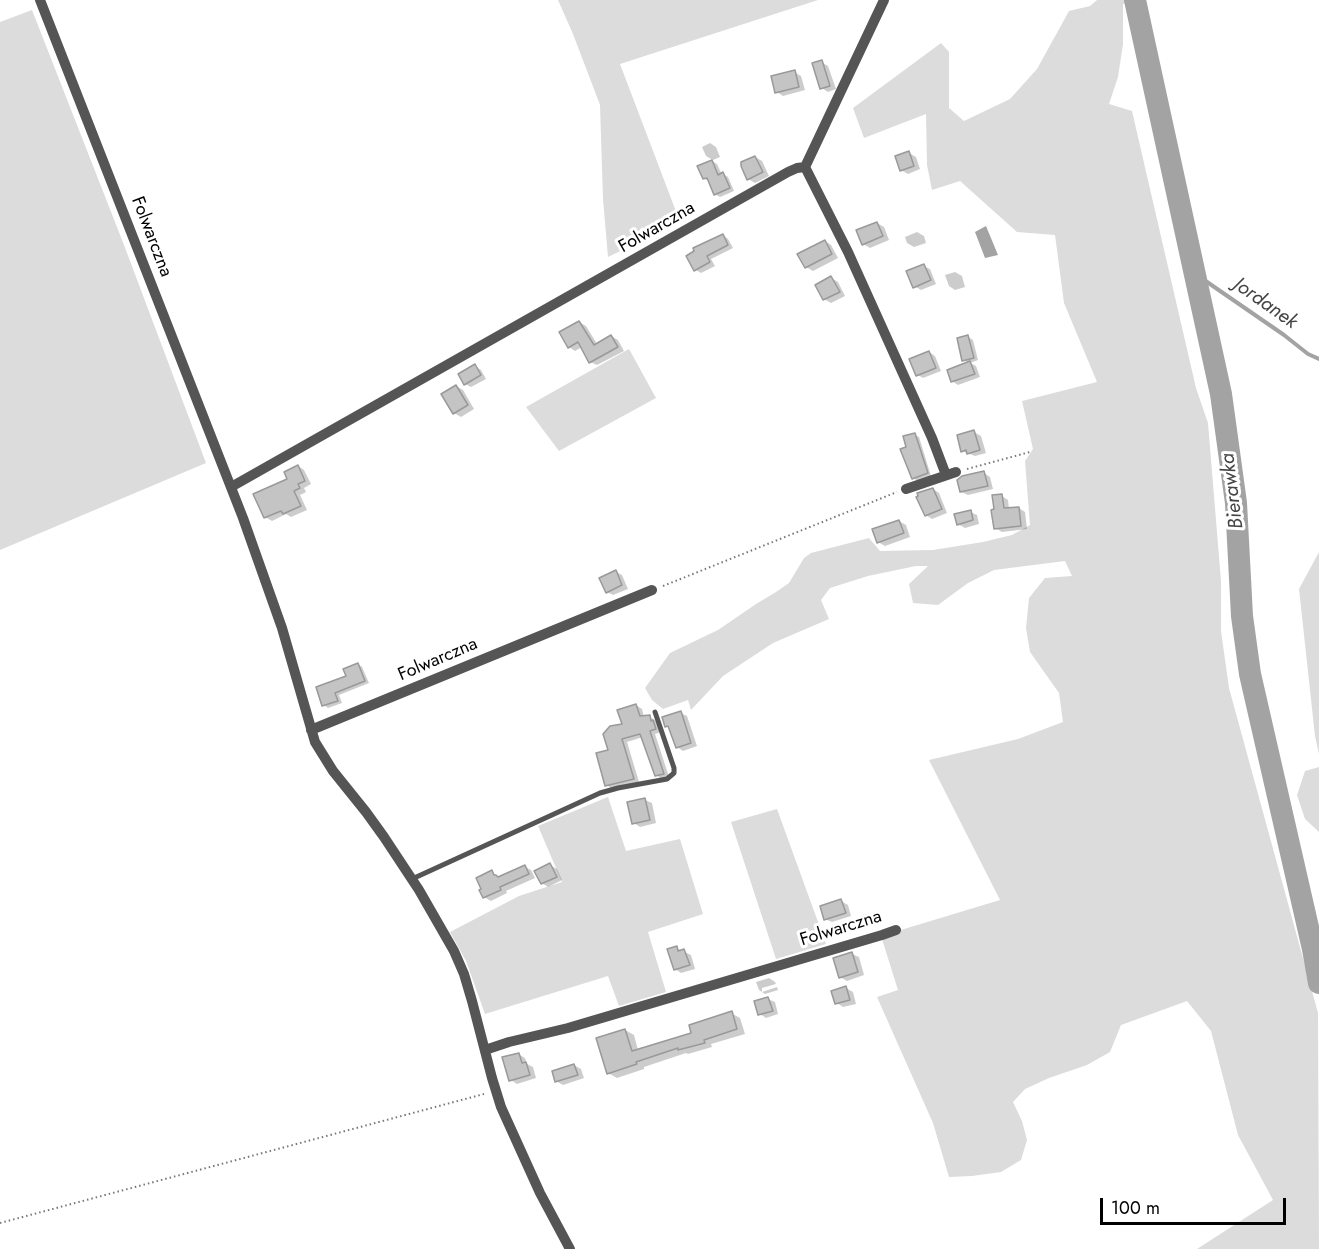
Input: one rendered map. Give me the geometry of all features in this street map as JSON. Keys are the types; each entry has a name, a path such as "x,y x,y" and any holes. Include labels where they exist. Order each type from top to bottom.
{"street":[{"name":"Folwarczna","path":"40,0 231,487 276,610 317,746 329,766 377,826 412,879 457,958 470,992 496,1091 508,1124 550,1214 570,1249"},
{"path":"884,0 805,167 848,252 932,438 951,473 906,489"},
{"name":"Folwarczna","path":"231,487 788,172 805,167"},
{"name":"Folwarczna","path":"311,730 652,590"},
{"name":"Folwarczna","path":"485,1050 896,930"}],"lane":[{"path":"412,879 600,793 671,777 674,768 655,712"}],"path":[{"path":"951,473 1030,452"},
{"path":"652,590 906,489"},
{"path":"0,1223 496,1091"}],"shaded area":[{"path":"558,0 818,0 620,64 680,222 608,257 603,199 600,105"},
{"path":"1097,0 1129,0 1129,3 1123,4 1123,44 1118,77 1109,104 1132,111 1196,388 1208,423 1221,581 1221,631 1229,688 1318,1013 1319,1249 1197,1249 1273,1200 1238,1135 1211,1031 1187,1001 1121,1025 1110,1052 1087,1065 1025,1089 1013,1102 1022,1121 1027,1140 1021,1160 1001,1172 949,1177 933,1123 877,997 898,990 881,936 1000,900 929,760 1018,739 1063,722 1059,693 1030,652 1026,628 1029,598 1045,578 1072,576 1065,561 994,570 968,583 938,605 913,603 909,584 928,566 916,566 868,576 830,588 821,600 829,619 773,643 723,676 691,710 688,700 663,709 652,700 645,688 670,653 718,630 789,583 804,558 811,553 869,538 880,551 933,550 1012,535 1030,525 1025,461 1033,449 1022,401 1097,382 1064,303 1055,235 1017,232 960,181 932,190 927,165 926,114 864,138 853,108 941,43 949,52 949,108 964,121 1010,99 1037,69 1069,11 1090,6"},
{"path":"32,10 206,463 0,550 0,22"},
{"path":"986,226 998,255 985,258 975,232"},
{"path":"629,349 656,398 559,451 526,407"},
{"path":"1319,552 1319,754 1315,736 1299,589"},
{"path":"1319,767 1319,832 1305,819 1297,795 1305,771"},
{"path":"608,797 626,851 680,839 703,914 648,932 666,992 619,1006 608,976 485,1014 466,961 450,932 519,896 562,882 538,826"},
{"path":"777,809 826,944 776,959 731,822"}],"building":[{"path":"822,60 830,86 820,89 812,63"},
{"path":"795,70 799,87 775,93 771,76"},
{"path":"909,151 914,166 900,171 895,156"},
{"path":"755,156 763,172 747,180 741,162"},
{"path":"712,160 718,175 723,172 730,188 714,195 707,178 703,179 697,166"},
{"path":"877,222 883,236 862,245 856,230"},
{"path":"723,234 728,245 707,256 710,262 694,271 686,256 694,251 693,248"},
{"path":"825,240 832,254 805,268 797,254"},
{"path":"924,264 931,280 913,288 906,271"},
{"path":"831,276 840,292 823,300 815,285"},
{"path":"579,321 594,345 611,335 618,347 589,363 578,342 568,348 559,332"},
{"path":"968,335 974,358 962,361 957,338"},
{"path":"929,351 936,368 916,376 909,359"},
{"path":"970,361 975,374 951,382 947,370"},
{"path":"475,364 481,375 464,385 458,374"},
{"path":"456,385 468,405 453,414 441,394"},
{"path":"974,430 980,450 967,454 966,450 961,452 957,435"},
{"path":"915,433 928,473 912,479 900,449 906,447 903,436"},
{"path":"298,465 305,481 298,484 300,488 294,491 301,506 283,514 281,511 264,518 253,494 287,479 284,472"},
{"path":"984,471 988,486 960,492 957,480 962,476"},
{"path":"933,488 942,509 925,516 916,497 917,493"},
{"path":"1002,494 1004,508 1019,507 1021,526 994,529 991,510 994,509 992,495"},
{"path":"971,510 973,520 957,525 954,514"},
{"path":"899,520 904,533 877,543 872,529"},
{"path":"616,570 622,585 606,593 599,578"},
{"path":"358,663 365,681 335,693 338,701 322,706 316,687 346,676 343,669"},
{"path":"636,704 640,716 650,715 651,721 653,720 656,729 650,731 664,774 655,776 640,734 622,739 634,779 605,786 596,753 608,750 603,734 610,726 622,724 617,710"},
{"path":"681,711 691,743 676,748 662,717"},
{"path":"645,798 650,820 632,824 627,802"},
{"path":"550,863 557,877 541,884 534,871"},
{"path":"525,865 529,874 500,887 501,890 483,898 476,878 492,870 498,877"},
{"path":"841,899 846,913 824,920 820,906"},
{"path":"677,946 678,951 684,949 690,965 674,970 667,949"},
{"path":"852,952 858,972 839,978 833,958"},
{"path":"846,986 850,1000 835,1004 831,991"},
{"path":"768,997 773,1011 758,1015 754,1001"},
{"path":"732,1011 737,1029 704,1040 705,1043 678,1050 678,1048 607,1074 596,1038 625,1029 632,1051 691,1033 689,1025"},
{"path":"519,1053 522,1063 526,1062 530,1075 509,1081 502,1057"},
{"path":"574,1064 578,1075 555,1082 552,1071"}],"waterway":[{"name":"Bierawka","path":"1135,0 1221,394 1236,503 1242,616 1250,674 1319,983"},
{"name":"Jordanek","path":"1194,273 1308,354 1319,359"}]}
